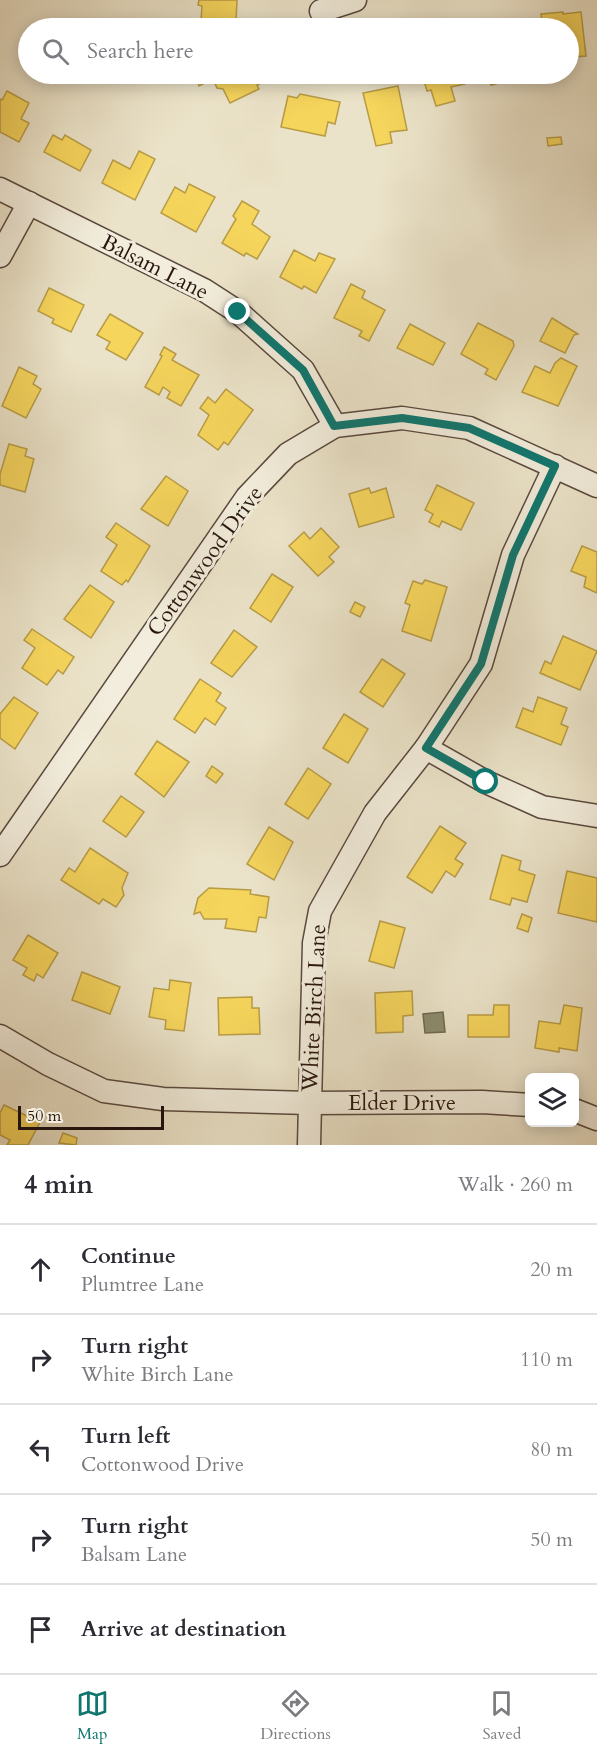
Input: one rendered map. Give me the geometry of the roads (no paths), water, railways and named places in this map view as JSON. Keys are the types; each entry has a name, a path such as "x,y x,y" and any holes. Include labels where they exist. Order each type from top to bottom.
{"street":[{"path":"321,11 355,0"},
{"name":"Balsam Lane","path":"0,189 204,290 238,312 303,370 334,426"},
{"path":"0,256 30,203"},
{"name":"Cottonwood Drive","path":"0,855 247,497 288,454 334,426 402,418 469,428 597,486"},
{"name":"White Birch Lane","path":"309,1145 314,943 320,911 375,813 426,748 481,664 513,555 555,466"},
{"path":"426,748 486,782 543,807 597,816"},
{"name":"Elder Drive","path":"0,1036 104,1092 163,1099 309,1103 482,1102 525,1105"},
{"path":"579,1112 597,1119"}]}
